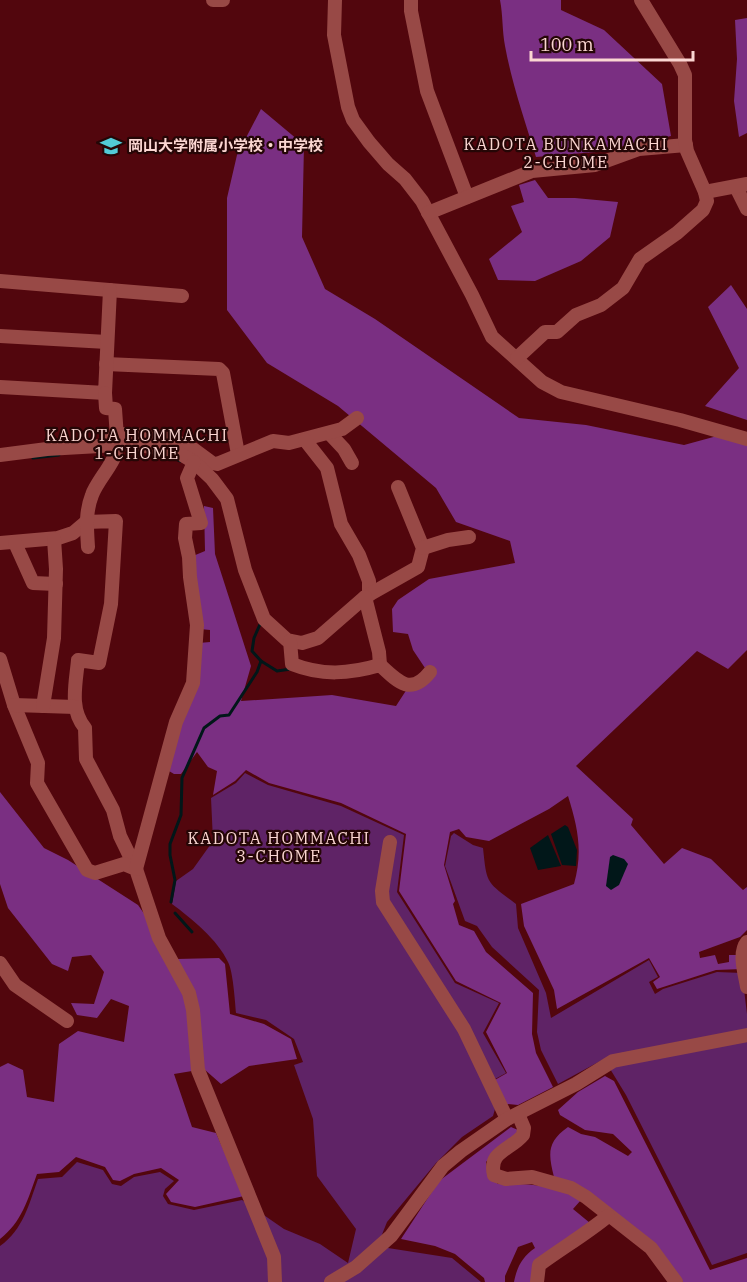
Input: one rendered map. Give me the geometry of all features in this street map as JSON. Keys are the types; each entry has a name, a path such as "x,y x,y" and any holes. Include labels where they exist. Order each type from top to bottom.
{"street":[{"path":"213,0 223,0"},
{"path":"335,0 334,35 348,107 353,120 388,164 405,179 428,213 492,336 542,382 561,392 680,420 747,439"},
{"path":"411,0 411,11 428,91 467,197"},
{"path":"517,358 545,332 557,332 576,315 601,305 623,288 640,259 677,233 703,210 707,201 686,145 685,75 641,0"},
{"path":"428,213 532,171 595,165 639,149 686,145"},
{"path":"705,192 741,186 747,209"},
{"path":"0,281 182,296"},
{"path":"110,290 105,393 106,408 115,409 117,445"},
{"path":"0,336 107,342"},
{"path":"106,363 219,369 223,373 238,454"},
{"path":"0,387 105,393"},
{"path":"88,547 86,522 92,494 125,434 171,439 188,446 217,464 273,441 289,443 342,429 357,418"},
{"path":"328,433 344,449 352,464"},
{"path":"305,440 327,468 341,524 359,555 369,581 367,596 380,665 405,684 415,686 422,682 430,672"},
{"path":"0,455 93,446 99,442 174,450 212,479 228,500 245,570 264,619 291,644 292,663 307,669 334,673 356,672 380,665"},
{"path":"136,869 176,722 193,683 196,666 197,625 185,538 186,524 201,523 187,478 192,466"},
{"path":"291,644 318,638 367,596 418,567 423,548 398,486"},
{"path":"0,543 54,539 73,533 86,522 116,521 111,604 99,663 78,660 75,707 85,728 86,759 113,810 120,836 136,869 159,938 189,993 193,1010 198,1070 274,1257 275,1282"},
{"path":"423,548 448,540 469,537"},
{"path":"43,706 54,638 56,584 54,539"},
{"path":"15,543 33,583 56,584"},
{"path":"0,659 14,705 38,764 37,783 87,870 95,873 124,864 136,869"},
{"path":"14,705 75,707"},
{"path":"390,842 382,891 383,902 464,1029 512,1117 525,1128 524,1135 493,1161 494,1175 506,1179 532,1178 571,1188 651,1248 676,1282"},
{"path":"747,942 743,953 747,987"},
{"path":"0,963 15,986 67,1021"},
{"path":"331,1282 357,1267 391,1236 443,1166 461,1151 512,1117 576,1084 613,1061 747,1035"},
{"path":"537,1282 539,1265 608,1216"}],"shaded area":[{"path":"500,0 561,0 561,10 604,30 662,84 671,136 596,152 536,157 508,60"},
{"path":"747,18 747,133 739,137 734,101 737,59 735,20"},
{"path":"261,109 304,145 302,237 325,289 375,319 519,418 586,425 684,445 717,436 747,444 747,650 728,669 697,651 576,766 633,819 631,825 664,864 682,848 711,859 743,890 747,887 747,930 740,937 699,952 700,958 715,955 718,964 729,962 729,955 740,955 742,969 716,970 657,989 653,982 660,977 649,958 557,1009 554,990 524,926 521,904 574,884 579,851 568,796 549,809 489,841 466,837 459,829 450,832 444,865 455,901 453,904 459,925 474,931 486,952 533,993 532,1034 536,1053 553,1087 518,1105 507,1104 493,1081 507,1073 486,1032 501,1003 456,981 399,891 406,834 341,803 269,783 246,770 235,781 213,795 217,771 208,767 197,752 181,774 169,771 199,643 210,642 210,630 200,629 193,556 205,551 204,506 213,508 215,554 251,666 241,701 332,695 396,706 425,668 413,650 408,634 393,632 392,609 398,600 429,579 515,563 510,541 456,522 436,488 338,406 267,363 227,310 227,198 237,155"},
{"path":"535,180 548,198 618,202 610,237 581,261 535,281 498,280 489,259 522,232 511,206 524,202 519,185"},
{"path":"731,285 747,309 747,420 705,406 739,368 708,307"},
{"path":"245,773 268,785 341,806 404,835 397,892 455,983 499,1003 483,1033 506,1073 486,1084 495,1109 493,1116 462,1137 436,1163 387,1222 381,1237 388,1248 452,1258 481,1282 0,1282 0,1246 8,1240 20,1224 38,1179 62,1177 77,1162 103,1170 112,1184 121,1186 134,1177 160,1172 174,1181 165,1189 163,1196 168,1204 194,1210 242,1200 284,1229 320,1244 348,1263 356,1229 317,1176 313,1119 294,1065 303,1062 294,1039 266,1020 236,1013 234,986 224,954 203,930 172,904 176,881 193,869 213,841 211,798 236,783"},
{"path":"0,792 44,848 68,860 138,905 176,959 219,958 225,964 230,1014 264,1024 291,1039 297,1059 249,1066 221,1084 204,1069 174,1074 192,1127 216,1133 244,1196 195,1207 171,1202 166,1194 179,1180 161,1168 134,1174 120,1181 113,1180 105,1167 76,1157 59,1172 37,1174 19,1218 0,1239 0,1067 8,1063 23,1070 27,1097 54,1102 59,1044 78,1031 124,1042 129,1006 111,999 97,1018 77,1015 71,1003 94,1004 104,972 91,955 72,957 68,971 52,964 8,908 0,884"},
{"path":"565,825 568,827 577,850 576,866 562,865 551,834"},
{"path":"454,833 473,845 483,848 487,876 493,886 516,904 518,928 546,993 551,1018 649,960 658,977 649,982 655,994 663,989 717,972 742,973 747,1014 747,1253 712,1265 626,1095 604,1059 558,1084 541,1050 537,1032 539,990 492,947 477,926 465,921 445,866 451,836"},
{"path":"548,835 561,866 538,870 530,848"},
{"path":"613,855 624,859 628,864 619,885 611,890 606,886 610,857"},
{"path":"605,1076 614,1081 710,1270 747,1258 747,1282 683,1282 653,1242 554,1177 551,1149 556,1138 568,1127 581,1134 595,1137 628,1156 632,1152 613,1134 585,1130 560,1115 558,1110 578,1092"},
{"path":"511,1127 518,1130 513,1138 486,1162 488,1175 498,1184 541,1186 571,1195 581,1200 573,1209 590,1223 531,1282 514,1282 521,1263 535,1248 532,1242 518,1247 505,1276 505,1282 485,1282 484,1278 455,1254 435,1246 401,1239 439,1181"}],"waterway":[{"path":"33,458 59,455"},
{"path":"167,455 180,461"},
{"path":"171,902 175,880 170,844 181,815 182,778 204,728 220,716 229,715 257,672 261,661 252,651 254,638 261,622"},
{"path":"261,661 277,671 291,669"},
{"path":"175,913 192,932"}],"place":[{"name":"岡山大学附属小学校・中学校","path":"111,146"}],"district":[{"name":"KADOTA BUNKAMACHI 2-CHOME","path":"566,153"},
{"name":"KADOTA HOMMACHI 1-CHOME","path":"137,444"},
{"name":"KADOTA HOMMACHI 3-CHOME","path":"279,847"}]}
